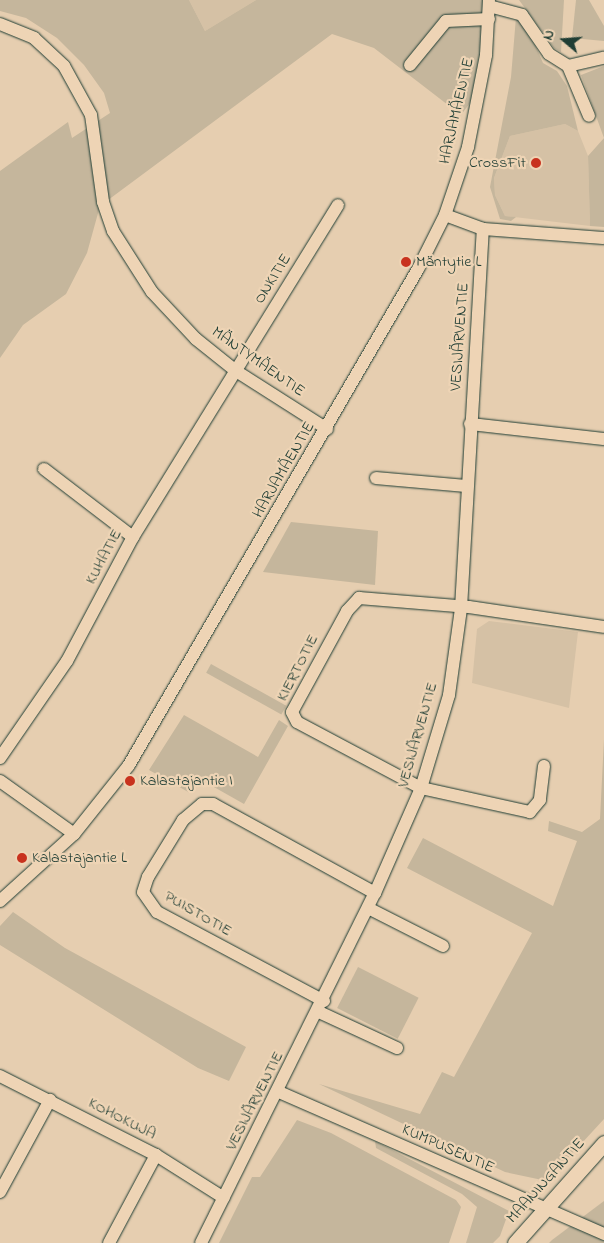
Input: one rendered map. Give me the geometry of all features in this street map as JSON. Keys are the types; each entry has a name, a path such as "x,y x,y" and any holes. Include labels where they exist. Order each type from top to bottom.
{"main road":[{"name":"MAANINGANTIE","path":"515,1243 604,1143"}],"street":[{"name":"HARJAMÄENTIE","path":"0,901 74,834 118,779 153,726 327,429 445,215 480,93 489,19 489,3"},
{"path":"489,3 522,15 549,54 568,66 589,116"},
{"path":"410,65 446,21 489,19"},
{"name":"MÄNTYMÄENTIE","path":"0,24 34,38 64,66 91,115 102,202 128,258 196,339 236,371 327,429"},
{"path":"568,66 604,58"},
{"name":"ONKITIE","path":"236,371 338,205"},
{"path":"445,215 483,229 604,238"},
{"name":"VESIJÄRVENTIE","path":"201,1243 322,1007 375,893 421,788 449,695 461,608 466,486 483,229"},
{"name":"KUHATIE","path":"0,758 67,661 133,537 236,371"},
{"path":"470,424 604,439"},
{"path":"44,469 133,537"},
{"path":"376,478 466,486"},
{"name":"KIERTOTIE","path":"421,788 297,722 292,712 347,611 359,598 461,608"},
{"path":"461,608 604,627"},
{"path":"421,788 530,812 540,800 544,766"},
{"path":"0,782 74,834"},
{"name":"PUISTOTIE","path":"322,1007 157,912 143,892 148,877 183,820 202,804 213,804 375,893"},
{"path":"368,908 443,946"},
{"path":"322,1007 397,1048"},
{"name":"KOHOKUJA","path":"0,1076 156,1155 224,1198"},
{"name":"KUMPUSENTIE","path":"279,1092 545,1210 604,1234"},
{"path":"0,1192 50,1100"},
{"path":"109,1243 156,1155"}],"shaded area":[{"path":"0,0 189,0 205,31 256,0 489,0 478,92 461,115 374,48 332,34 100,206 87,253 66,294 23,325 0,358 0,171 68,122 72,138 110,113 104,93 84,65 57,38 26,18 0,11"},
{"path":"189,0 256,0 205,31"},
{"path":"519,0 564,0 561,52 554,48"},
{"path":"576,0 589,0 604,26 604,41 572,38"},
{"path":"516,17 530,33 543,63 557,71 567,86 578,131 565,124 510,136 494,178 495,195 505,216 516,217 511,221 500,219 490,187 511,77"},
{"path":"604,66 604,138 581,75"},
{"path":"565,124 578,131 588,156 590,226 505,216 495,195 494,178 510,136"},
{"path":"604,138 604,227 590,226 588,156"},
{"path":"291,522 378,531 375,585 263,572"},
{"path":"489,621 578,632 569,708 472,683 477,629"},
{"path":"211,664 286,706 281,714 206,673"},
{"path":"184,715 258,757 279,720 288,726 244,804 198,778 190,793 149,770"},
{"path":"604,739 604,1119 547,1181 505,1172 319,1084 420,1114 442,1072 454,1077 532,933 407,868 423,838 553,906 577,841 548,831 549,821 582,832 600,819"},
{"path":"13,912 65,948 246,1047 229,1081 198,1068 0,945 0,926"},
{"path":"358,967 419,998 398,1039 337,1008"},
{"path":"297,1120 331,1133 456,1200 461,1207 449,1243 219,1243 252,1177 260,1177"},
{"path":"375,1141 509,1211 500,1236 493,1243 466,1243 477,1207 462,1194 376,1148"},
{"path":"604,1201 604,1243 549,1243 552,1240"}],"place":[{"name":"CrossFit","path":"536,163"},
{"name":"Mäntytie L","path":"406,262"},
{"name":"Kalastajantie I","path":"130,781"},
{"name":"Kalastajantie L","path":"22,858"}]}
